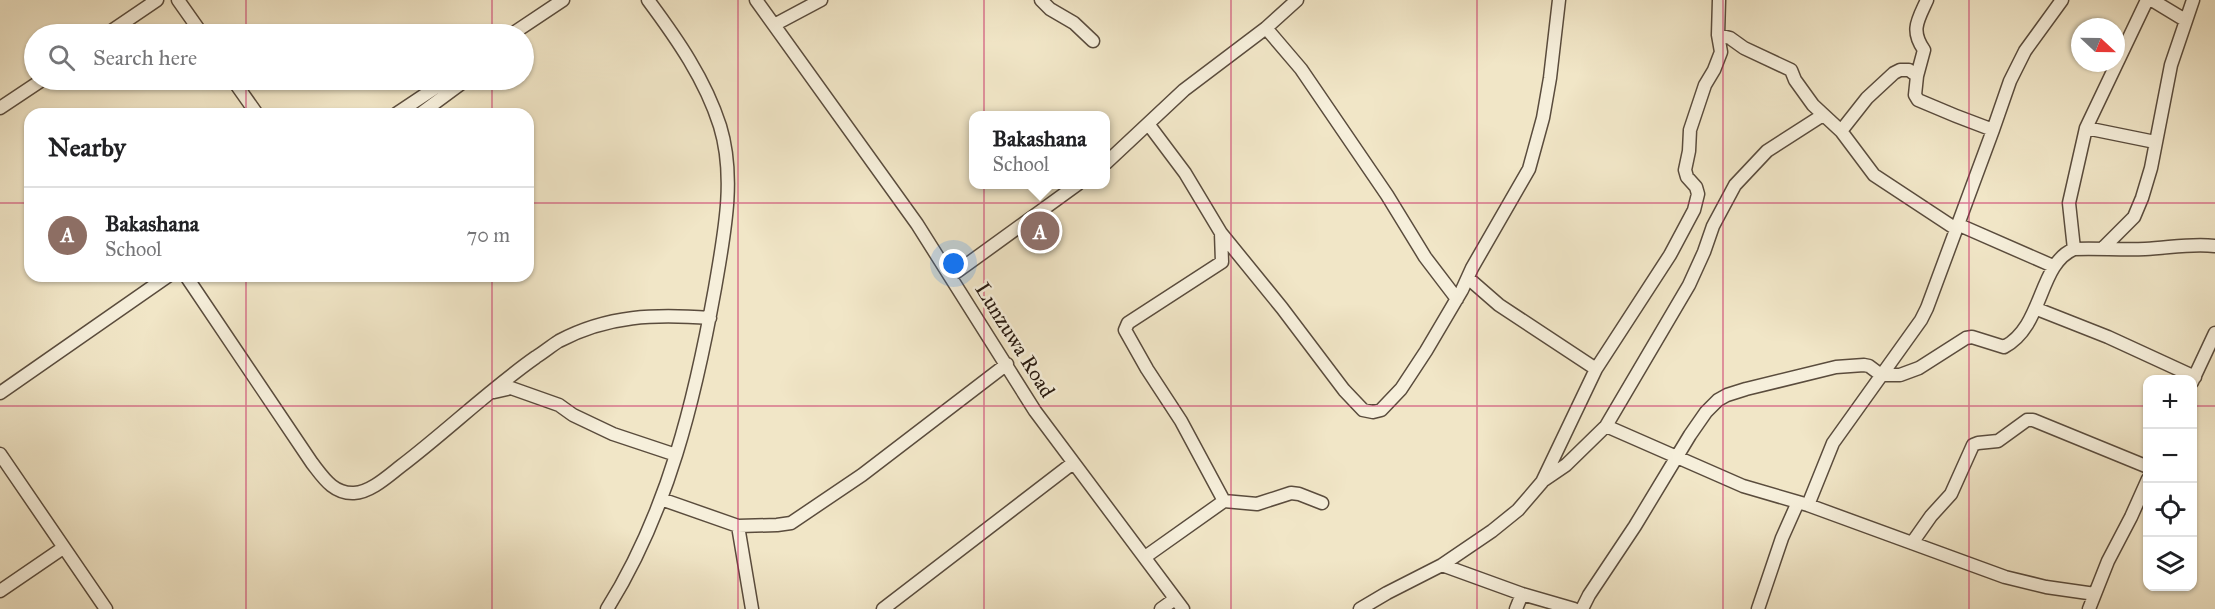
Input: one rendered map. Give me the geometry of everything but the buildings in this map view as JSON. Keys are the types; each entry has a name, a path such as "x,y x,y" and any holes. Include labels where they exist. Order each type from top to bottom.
{"street":[{"path":"122,24 157,0"},
{"path":"178,0 195,24"},
{"path":"527,24 563,0"},
{"path":"534,28 571,0"},
{"path":"608,609 622,586 661,500 688,416 710,318 724,238 727,199 728,172 720,126 701,81 684,49 648,0"},
{"name":"Lunzuwa Road","path":"756,0 917,224 1035,411 1179,604"},
{"path":"774,25 821,0"},
{"path":"1041,0 1050,9 1074,23 1093,41"},
{"path":"1110,159 1185,90 1266,28 1297,0"},
{"path":"1149,125 1185,173 1221,233 1344,390 1363,410 1374,412 1381,410 1392,400 1426,351 1529,169 1551,78 1559,0"},
{"path":"1542,482 1596,369 1670,255 1694,210 1698,194 1684,170 1689,151 1690,130 1705,85 1721,52 1718,35 1719,0"},
{"path":"1927,0 1915,32 1924,50 1917,76 1915,96 1918,100 1949,111 1957,117 1994,130"},
{"path":"1758,609 1782,538 1803,503 1833,442 1924,314 1994,130 2010,81 2025,51 2062,0"},
{"path":"2074,249 2068,203 2086,128 2150,0 2185,20"},
{"path":"2103,248 2134,217 2148,178 2171,65 2193,0"},
{"path":"1266,28 1301,69 1387,195 1425,257 1456,299"},
{"path":"1718,35 1730,38 1744,48 1791,70 1795,80 1823,115 1841,131 1874,174 1957,227 2053,266"},
{"path":"1841,131 1867,98 1894,73 1909,70 1917,76"},
{"path":"0,108 27,90"},
{"path":"240,90 252,108"},
{"path":"405,108 432,90"},
{"path":"428,108 452,90"},
{"path":"1360,609 1442,565 1492,531 1518,510 1542,482 1566,465 1606,426 1689,285 1713,226 1735,185 1767,151 1823,115"},
{"path":"2086,128 2155,142"},
{"path":"951,276 1071,189"},
{"path":"1221,233 1222,262 1128,323 1125,330 1181,421 1224,501"},
{"path":"1582,609 1706,412 1727,394 1836,367 1869,366 1881,375 1900,375 1919,368 1972,337 2004,347 2024,329 2037,309 2053,266 2066,252 2074,249 2155,249 2194,244 2215,246"},
{"path":"1468,278 1498,305 1596,369"},
{"path":"0,393 159,282"},
{"path":"190,282 326,482 335,489 357,493 376,484 435,441 489,393 555,344 599,324 621,319 665,315 710,318"},
{"path":"2037,309 2108,337 2184,375"},
{"path":"2196,375 2215,333"},
{"path":"661,500 738,526 791,523 862,475 1007,364"},
{"path":"489,393 511,388 559,405 573,415 613,434 676,455"},
{"path":"1912,543 1956,486 1973,445 1998,441 2027,420 2033,420 2143,465"},
{"path":"1606,426 1743,486 1803,503 2005,577 2046,587 2095,594"},
{"path":"0,454 106,609"},
{"path":"883,609 1073,462"},
{"path":"2089,609 2108,561 2146,483"},
{"path":"1145,557 1224,501 1257,504 1291,493 1322,503"},
{"path":"738,526 752,609"},
{"path":"0,591 63,548"},
{"path":"1442,565 1522,594 1574,609"},
{"path":"1516,609 1522,594"},
{"path":"1161,609 1179,604"}],"place":[{"name":"Bakashana","path":"1040,231"}]}
